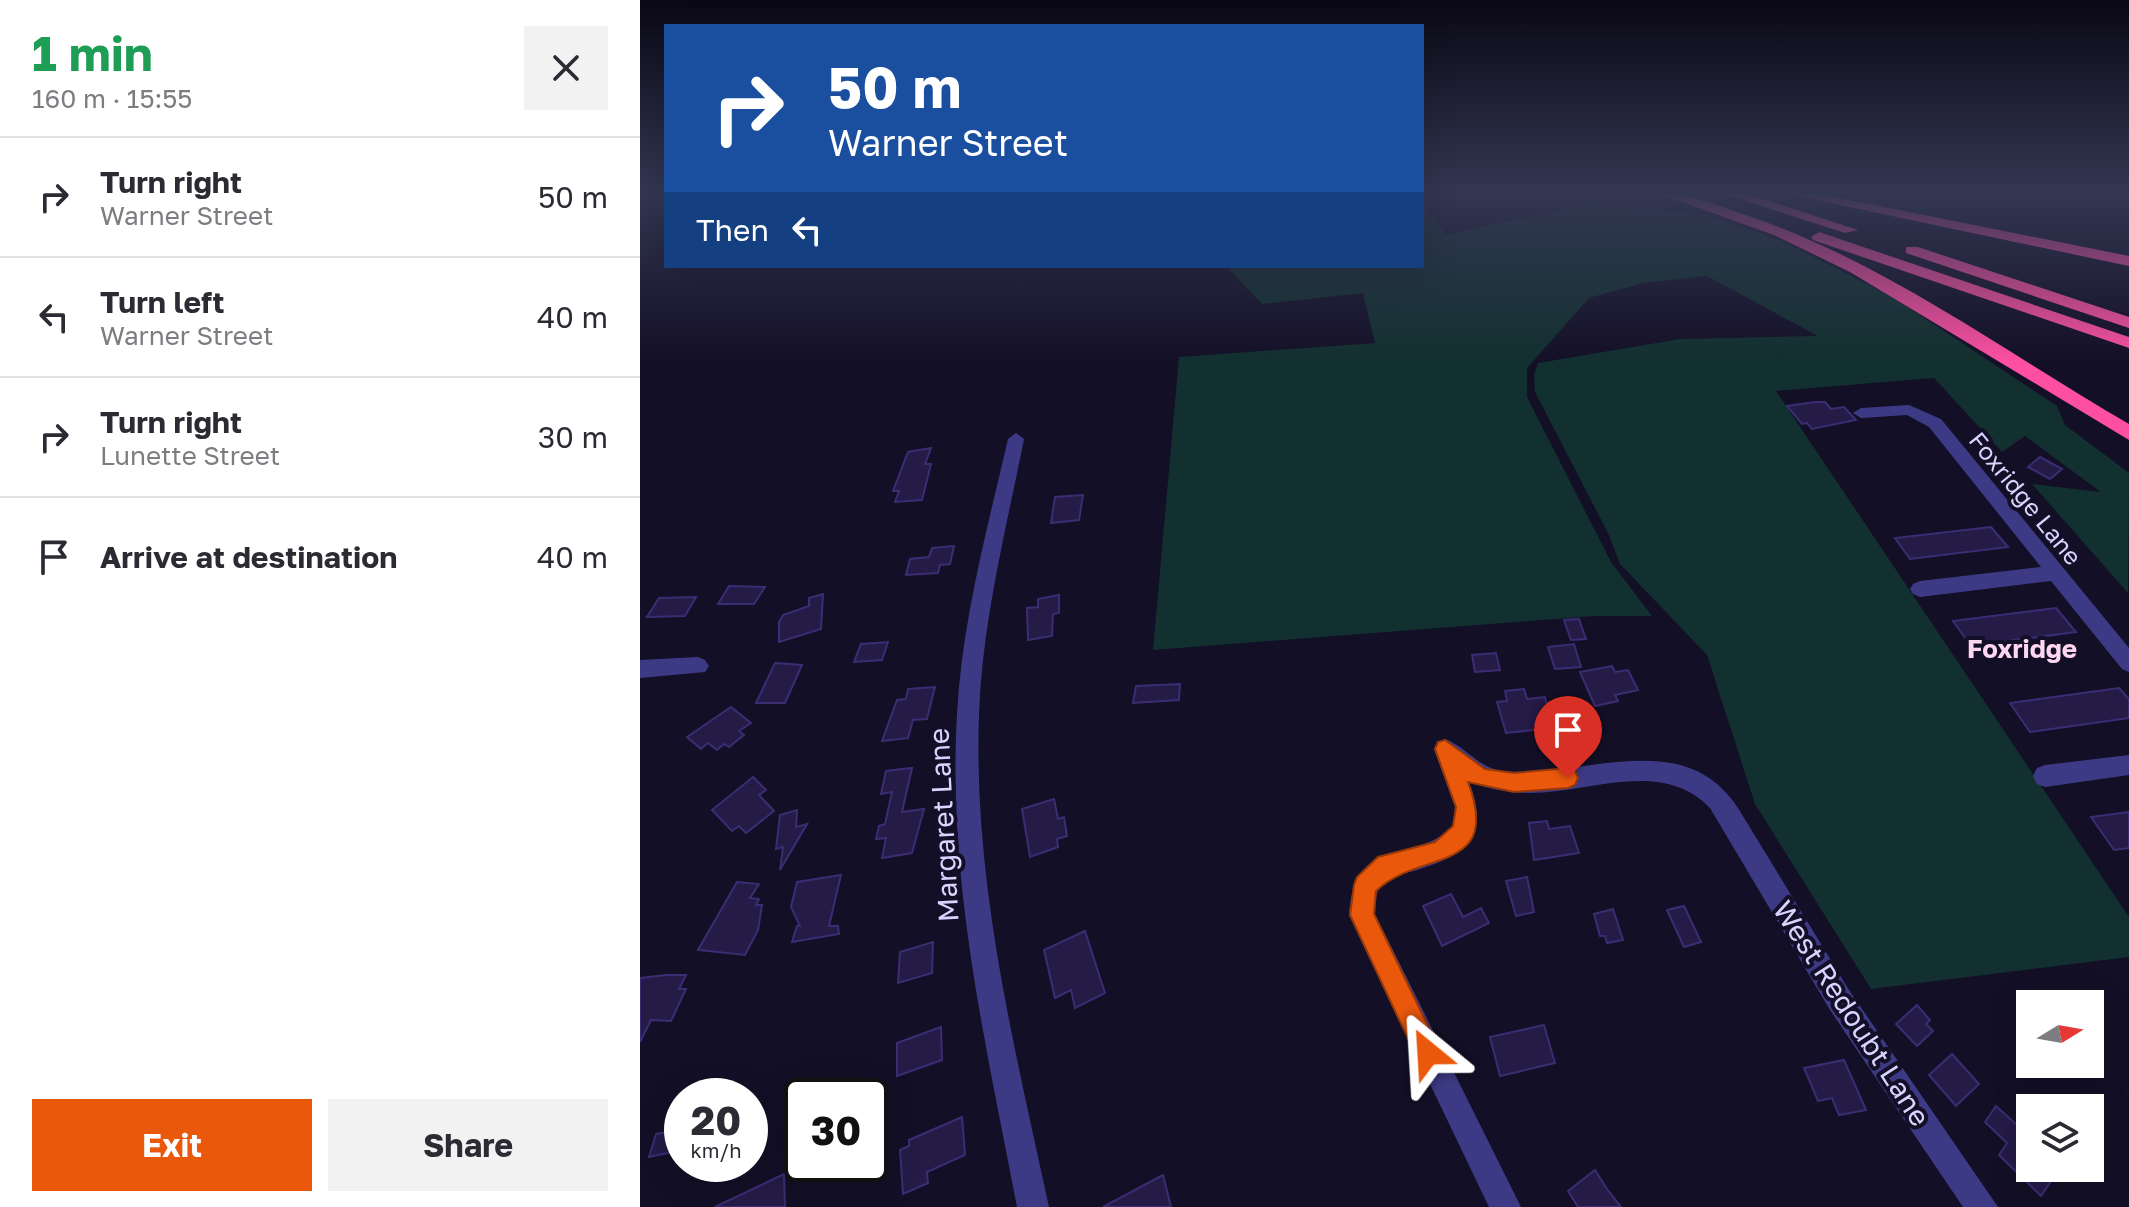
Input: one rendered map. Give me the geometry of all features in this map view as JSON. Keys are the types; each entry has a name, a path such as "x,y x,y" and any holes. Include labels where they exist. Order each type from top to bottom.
{"highway":[{"path":"1817,250 1933,313 2129,433"},
{"path":"1862,250 2129,343"},
{"path":"1913,250 2129,323"},
{"path":"2071,250 2129,262"}],"street":[{"name":"Foxridge Lane","path":"1861,413 1909,410 1935,423 2129,663"},
{"name":"Margaret Lane","path":"1016,439 976,640 968,712 966,778 969,850 978,930 1033,1207"},
{"path":"1920,589 2056,573"},
{"path":"640,669 698,666"},
{"name":"West Redoubt Lane","path":"1505,1207 1362,915 1361,900 1374,873 1386,865 1449,848 1464,831 1467,807 1445,749 1468,772 1514,783 1625,770 1678,774 1711,792 1730,814 1747,848 1828,981 1982,1207"},
{"path":"2045,776 2129,765"}],"green space":[{"path":"1424,250 1800,250 1891,296 2057,406 2065,425 2129,473 2128,593 2032,484 2101,492 2025,436 2002,452 1934,378 1776,391 2129,917 2129,957 1871,989 1755,804 1707,655 1620,564 1608,533 1535,392 1534,375 1538,363 1680,339 1818,336 1707,276 1643,283 1589,298 1527,368 1527,397 1611,562 1652,616 1594,616 1153,650 1179,357 1375,343 1363,293 1262,304 1228,268 1424,268"}],"building":[{"path":"1825,402 1831,409 1844,407 1856,420 1812,429 1807,423 1802,424 1787,406"},
{"path":"931,448 925,464 931,464 922,500 895,502 899,491 893,491 908,452"},
{"path":"2040,457 2062,469 2050,479 2028,467"},
{"path":"1083,495 1079,520 1051,523 1055,497"},
{"path":"1991,527 2008,547 1910,559 1895,538"},
{"path":"954,546 950,564 940,565 938,573 906,575 910,559 929,557 932,548"},
{"path":"729,586 765,587 754,604 718,604"},
{"path":"823,594 821,629 779,642 779,622 783,615 809,606 809,598"},
{"path":"1059,595 1059,613 1053,614 1052,636 1028,640 1027,608 1038,607 1038,599"},
{"path":"696,597 685,616 647,617 659,598"},
{"path":"2056,608 2076,632 1971,646 1953,621"},
{"path":"1579,619 1586,639 1571,640 1564,620"},
{"path":"888,642 882,660 854,662 861,644"},
{"path":"1574,644 1581,667 1555,669 1548,647"},
{"path":"1496,653 1500,670 1475,672 1472,655"},
{"path":"775,663 802,665 785,703 756,703"},
{"path":"1612,666 1615,672 1628,670 1638,690 1615,695 1618,701 1595,706 1580,672"},
{"path":"1180,684 1179,700 1133,703 1136,686"},
{"path":"935,687 927,719 913,720 908,738 882,741 897,700 906,699 908,689"},
{"path":"2119,688 2129,699 2129,718 2030,732 2010,703"},
{"path":"1524,689 1527,699 1545,697 1553,728 1506,733 1497,702 1507,701 1505,691"},
{"path":"731,707 751,723 739,731 744,735 729,747 724,744 717,750 708,743 701,749 687,737"},
{"path":"912,768 902,812 924,809 912,853 882,858 886,838 876,839 879,826 885,824 892,792 881,794 886,771"},
{"path":"753,777 766,790 759,795 774,811 746,833 739,826 732,831 712,810"},
{"path":"1054,799 1058,819 1064,817 1067,836 1057,839 1058,847 1030,857 1022,809"},
{"path":"797,810 796,827 807,824 780,870 783,847 776,849 780,815"},
{"path":"2129,812 2129,848 2114,850 2091,817"},
{"path":"1547,821 1549,829 1570,826 1579,853 1534,860 1529,823"},
{"path":"841,875 829,926 838,926 839,934 792,942 797,926 800,926 791,907 797,882"},
{"path":"1527,877 1534,912 1516,916 1506,881"},
{"path":"737,882 759,884 750,898 759,899 756,905 762,905 758,930 745,955 698,950"},
{"path":"1451,894 1463,917 1481,908 1489,923 1442,946 1423,906"},
{"path":"1684,906 1701,942 1684,947 1667,910"},
{"path":"1613,909 1623,940 1607,943 1605,936 1600,936 1594,914"},
{"path":"1085,931 1105,993 1075,1008 1071,990 1055,998 1044,950"},
{"path":"933,942 932,973 898,983 900,952"},
{"path":"686,975 679,989 686,989 671,1021 651,1020 640,1042 640,978"},
{"path":"1917,1005 1930,1020 1926,1024 1933,1031 1917,1046 1896,1024"},
{"path":"1544,1025 1555,1063 1500,1076 1490,1037"},
{"path":"941,1027 942,1060 897,1076 897,1043"},
{"path":"1952,1054 1979,1084 1956,1106 1929,1075"},
{"path":"1844,1060 1866,1110 1839,1115 1832,1098 1818,1101 1804,1068"},
{"path":"1996,1106 2016,1124 2016,1172 1999,1155 2007,1143 1985,1122"},
{"path":"962,1117 965,1155 927,1172 928,1183 903,1194 900,1150 909,1146 909,1140"},
{"path":"664,1132 664,1154 649,1157 656,1134"},
{"path":"1595,1170 1621,1207 1578,1207 1568,1191"},
{"path":"784,1174 785,1207 715,1207 768,1182"},
{"path":"1163,1175 1171,1207 1103,1207"},
{"path":"2027,1182 2050,1182 2041,1196"}],"district":[{"name":"Foxridge","path":"2022,648"}],"route":[{"path":"1428,1053 1373,944 1362,915 1361,900 1365,885 1374,873 1386,865 1449,848 1464,831 1467,807 1445,749 1468,772 1484,778 1514,783 1568,778"}]}
